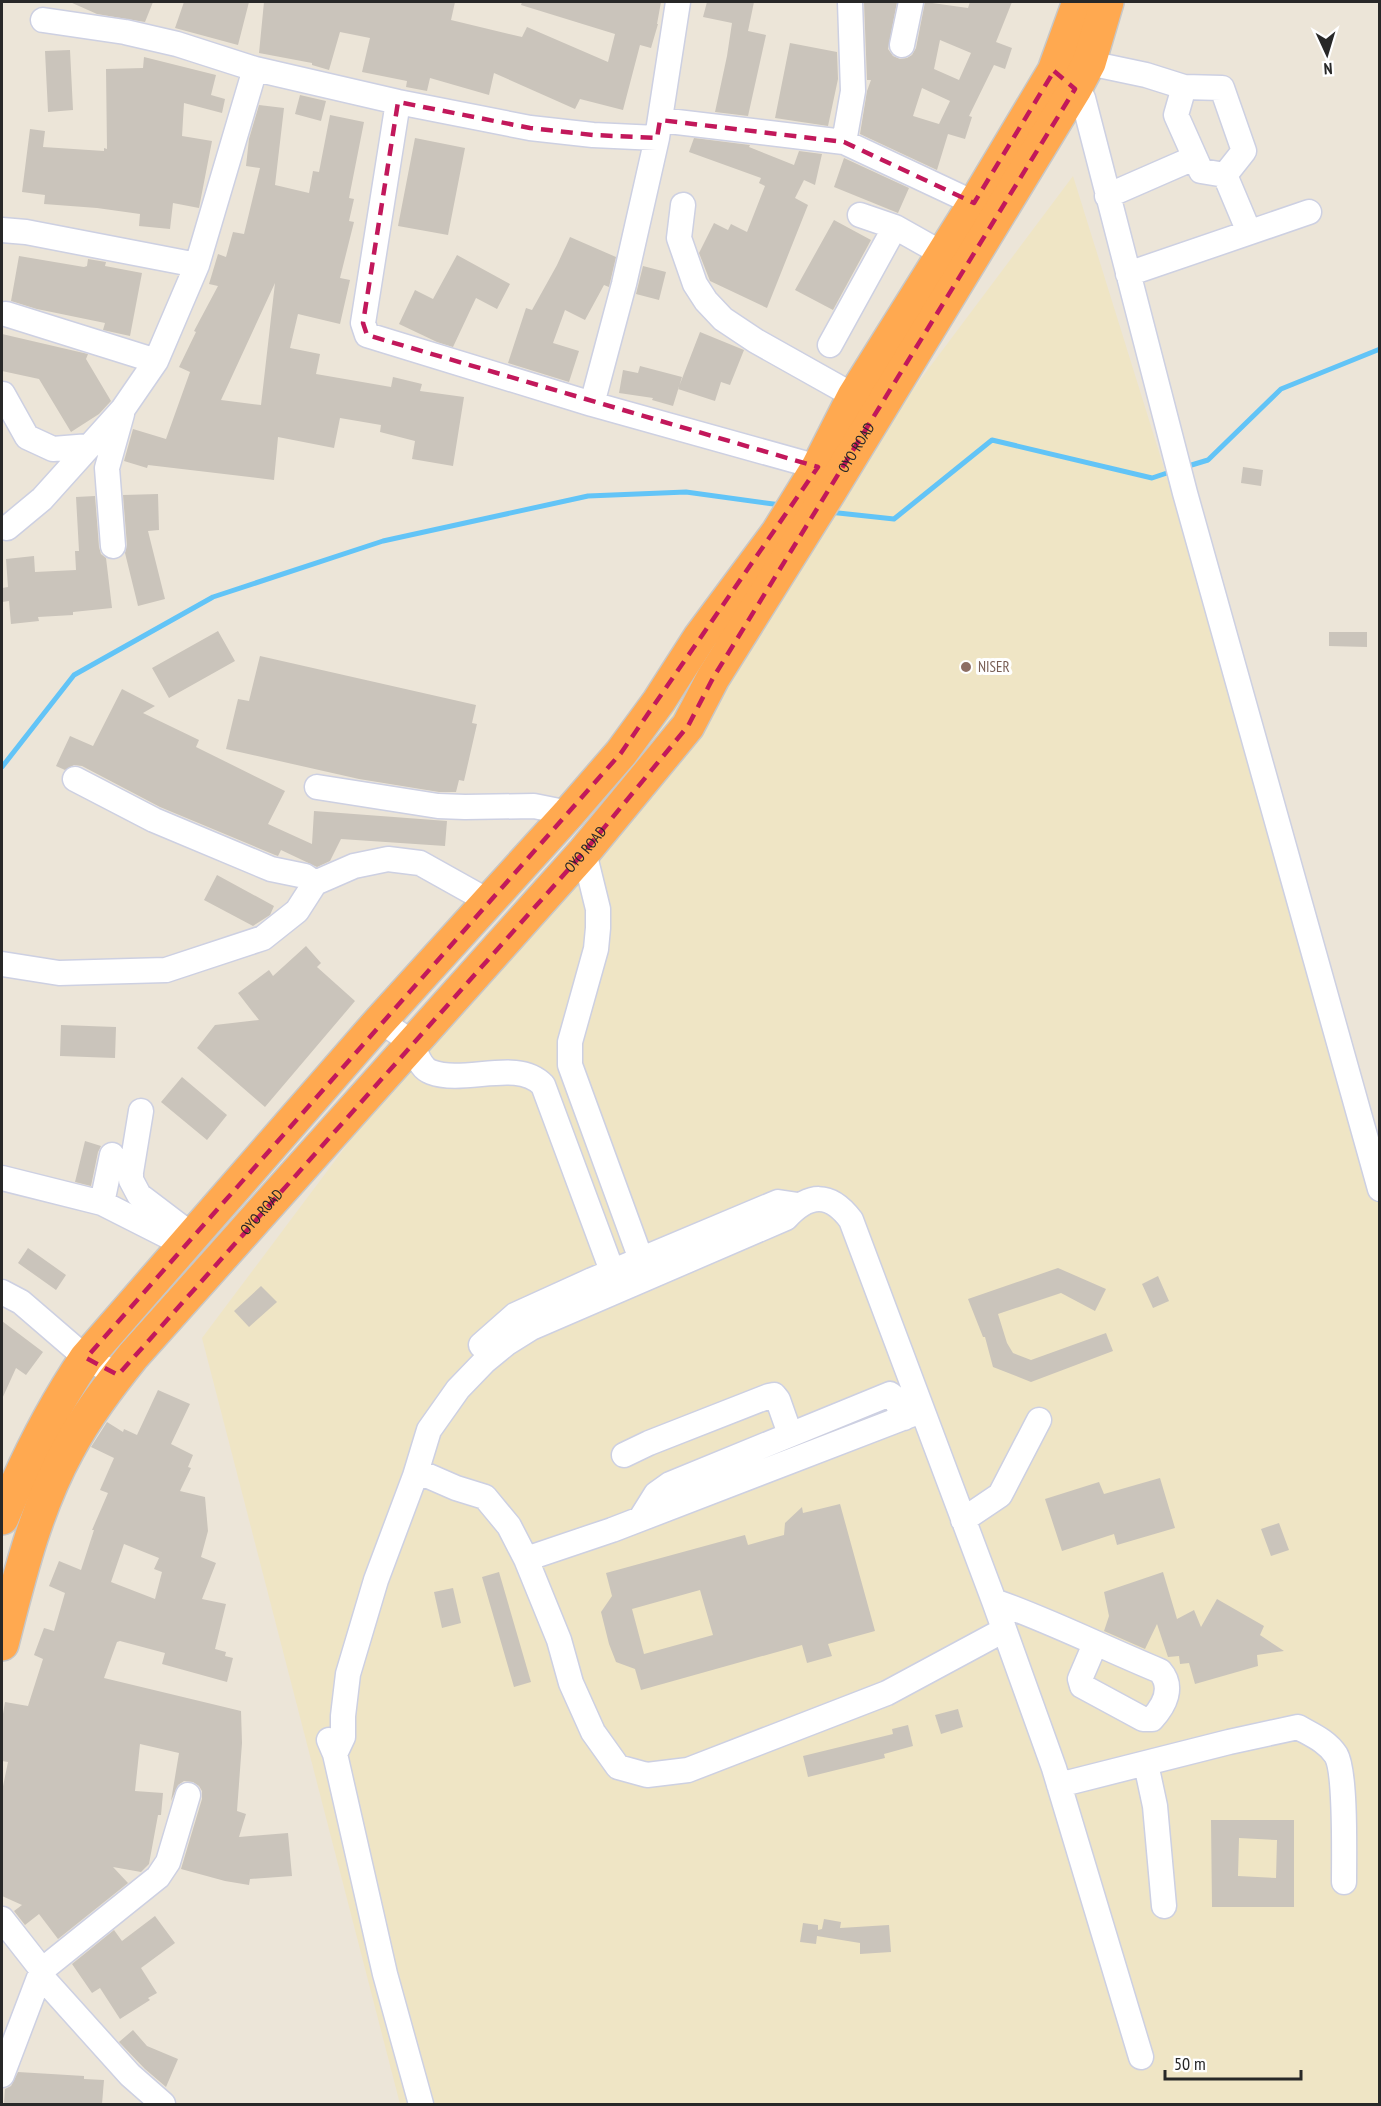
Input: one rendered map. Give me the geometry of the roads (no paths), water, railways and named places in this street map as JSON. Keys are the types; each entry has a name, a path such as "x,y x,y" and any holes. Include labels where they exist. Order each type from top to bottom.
{"highway":[{"name":"OYO ROAD","path":"2,1644 31,1537 48,1495 67,1451 81,1426 118,1375 584,852 688,726 713,678 809,523 821,478 854,396 974,203 1073,74 1079,2"},
{"name":"OYO ROAD","path":"2,1518 44,1427 61,1395 86,1358 380,1021 569,813 621,753 659,701 700,637 821,478 1073,74 1107,2"}],"street":[{"path":"592,404 624,284 659,129 678,2"},
{"path":"844,142 853,91 850,2"},
{"path":"902,45 911,2"},
{"path":"43,20 125,32 167,41 255,69 398,102 530,128 593,135 659,129 844,142 974,203"},
{"path":"7,528 42,499 90,446 123,409 156,361 196,265 255,69"},
{"path":"1225,175 1244,151 1222,88 1184,87 1146,75 1073,74 1083,98 1185,493 1380,1189"},
{"path":"1184,87 1176,115 1194,158 1201,171 1225,175"},
{"path":"398,102 363,323 367,335 821,478"},
{"path":"1107,196 1194,158"},
{"path":"1225,175 1249,232"},
{"path":"683,205 678,231 679,238 695,284 706,301 723,319 756,341 854,396"},
{"path":"1128,274 1309,212"},
{"path":"860,215 895,227 943,254"},
{"path":"830,345 895,227"},
{"path":"2,230 26,232 196,265"},
{"path":"6,314 156,361"},
{"path":"3,394 27,437 53,449 90,446"},
{"path":"113,546 107,468 123,409"},
{"path":"75,779 154,820 271,869 305,876 315,883"},
{"path":"317,787 438,806 534,806 569,813"},
{"path":"584,852 598,909 598,928 596,949 570,1042 570,1065 644,1269"},
{"path":"2,964 59,973 166,970 263,938 297,911 315,883 354,866 388,859 420,863 488,901"},
{"path":"380,1021 412,1045 421,1064 430,1072 453,1075 528,1074 543,1085 615,1281"},
{"path":"538,1080 548,1071 570,1065"},
{"path":"141,1111 131,1179 139,1195 189,1241"},
{"path":"102,1203 112,1155"},
{"path":"2,1178 102,1203 189,1241"},
{"path":"421,2104 386,1974 335,1754 328,1737 331,1686 342,1644 379,1528 416,1430 464,1360 515,1315 786,1218 798,1204 810,1200 832,1201 842,1208 851,1220 913,1415 963,1520 1059,1785 1141,2057"},
{"path":"335,1754 343,1737 343,1716 351,1663 376,1580 417,1471 429,1430 458,1389 484,1361 531,1328 615,1281"},
{"path":"2,1292 21,1302 86,1358 118,1375"},
{"path":"641,1518 656,1494 670,1484 890,1394 913,1415"},
{"path":"624,1455 649,1443 774,1395 778,1400 790,1434"},
{"path":"526,1559 913,1415"},
{"path":"963,1520 1000,1495 1039,1420"},
{"path":"417,1471 456,1488 485,1497 509,1526 526,1559 559,1640 571,1683 593,1732 618,1767 647,1774 688,1770 887,1693 1004,1630"},
{"path":"994,1601 1034,1615 1095,1644"},
{"path":"1059,1785 1228,1742 1298,1727 1323,1741 1337,1757 1342,1787 1344,1882"},
{"path":"1146,1764 1155,1806 1164,1906"},
{"path":"2,2075 41,1973 158,1877 168,1862 188,1795"},
{"path":"2,1919 41,1973 130,2075 163,2104"}],"waterway":[{"path":"1185,467 1208,460 1281,389 1380,349"},
{"path":"829,512 894,519 992,440 1152,478 1173,471"},
{"path":"2,767 74,675 213,597 383,541 588,496 686,492 781,505"}],"place":[{"name":"NISER","path":"966,667"}]}
